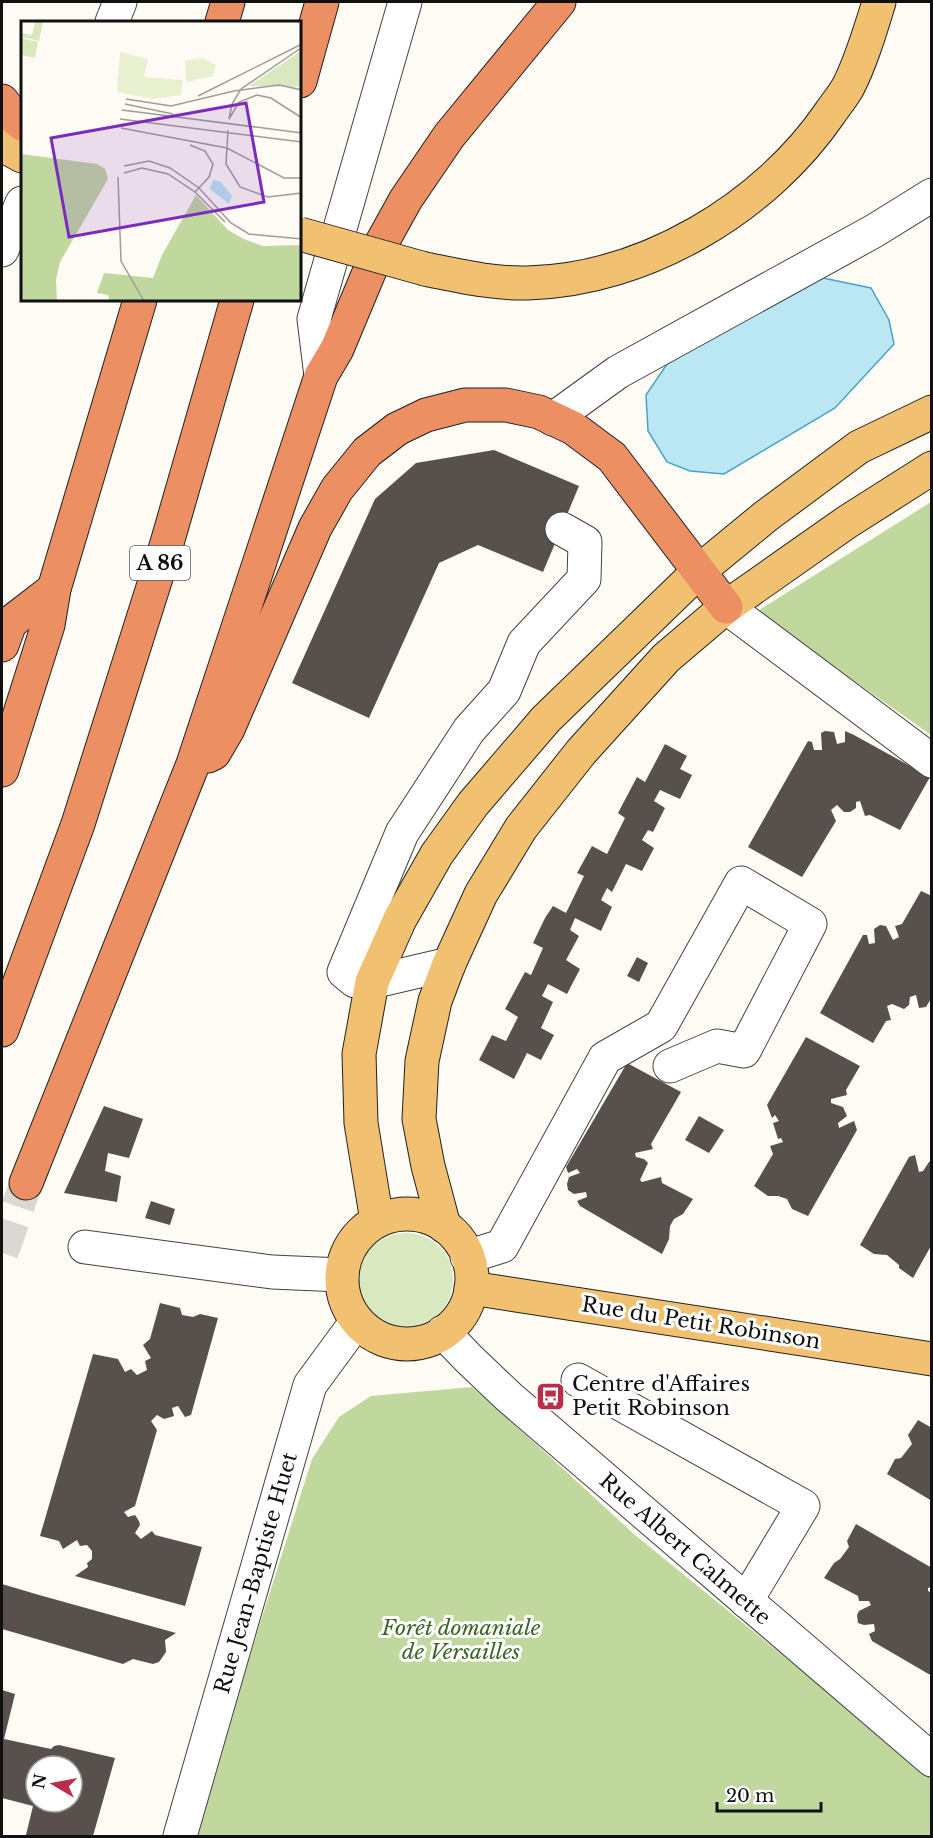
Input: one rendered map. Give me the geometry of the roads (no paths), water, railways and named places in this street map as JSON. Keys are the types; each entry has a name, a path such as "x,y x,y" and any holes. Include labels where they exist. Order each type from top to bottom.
{"highway":[{"path":"222,21 228,2"},
{"path":"302,74 322,2"},
{"path":"26,1183 193,764 321,376 337,349 380,246 406,199 449,136 559,2"},
{"path":"2,101 21,123"},
{"path":"2,770 48,625 54,589 139,302"},
{"name":"A 86","path":"2,1030 78,824 167,543 236,302"},
{"path":"193,764 214,753 228,729 315,528 337,489 367,452 396,429 426,415 465,405 506,405 539,412 573,428 612,457 726,607"},
{"path":"2,645 10,623 54,589"}],"main road":[{"path":"302,235 425,269 482,281 528,283 569,280 611,270 694,235 754,195 787,165 819,130 848,87 879,2"},
{"path":"2,145 21,155"},
{"path":"377,1221 361,1123 359,1054 372,982 405,910 437,854 473,804 546,719 699,571 766,516 859,447 932,412"},
{"path":"444,1226 428,1166 419,1119 422,1061 435,1001 449,964 481,894 527,820 580,752 666,658 726,607 847,522 932,468"},
{"path":"411,1215 428,1218 444,1226 458,1240 469,1272 468,1301 462,1313 454,1324 427,1341 408,1344 389,1342 372,1334 357,1321 348,1308 343,1292 342,1275 349,1249 356,1238 377,1221 394,1216 411,1215"},
{"name":"Rue du Petit Robinson","path":"469,1272 932,1359"}],"street":[{"path":"94,2 99,21"},
{"path":"112,21 120,2"},
{"path":"321,376 314,319 405,2"},
{"path":"553,419 618,372 874,231 932,195"},
{"path":"2,250 21,205"},
{"path":"449,964 372,982 355,981 344,972 402,833 469,730 504,691 524,643 584,579 585,542 562,529"},
{"path":"726,607 932,761"},
{"path":"469,1272 502,1246 605,1058 661,1026 741,883 810,924 744,1051 717,1046 670,1066"},
{"path":"85,1247 272,1272 342,1275"},
{"name":"Rue Jean-Baptiste Huet","path":"180,1836 310,1385 357,1321"},
{"name":"Rue Albert Calmette","path":"443,1332 509,1397 932,1760"},
{"path":"578,1380 803,1506 746,1601"}],"water":[{"path":"823,278 871,288 889,320 894,344 835,408 724,474 690,471 667,462 648,431 646,395 667,364 743,317"}],"tunnel":[{"path":"2,1253 26,1183"}],"place":[{"name":"Centre d'Affaires Petit Robinson","path":"551,1396"}],"park label":[{"name":"Forêt domaniale de Versailles","path":"461,1640"}]}
